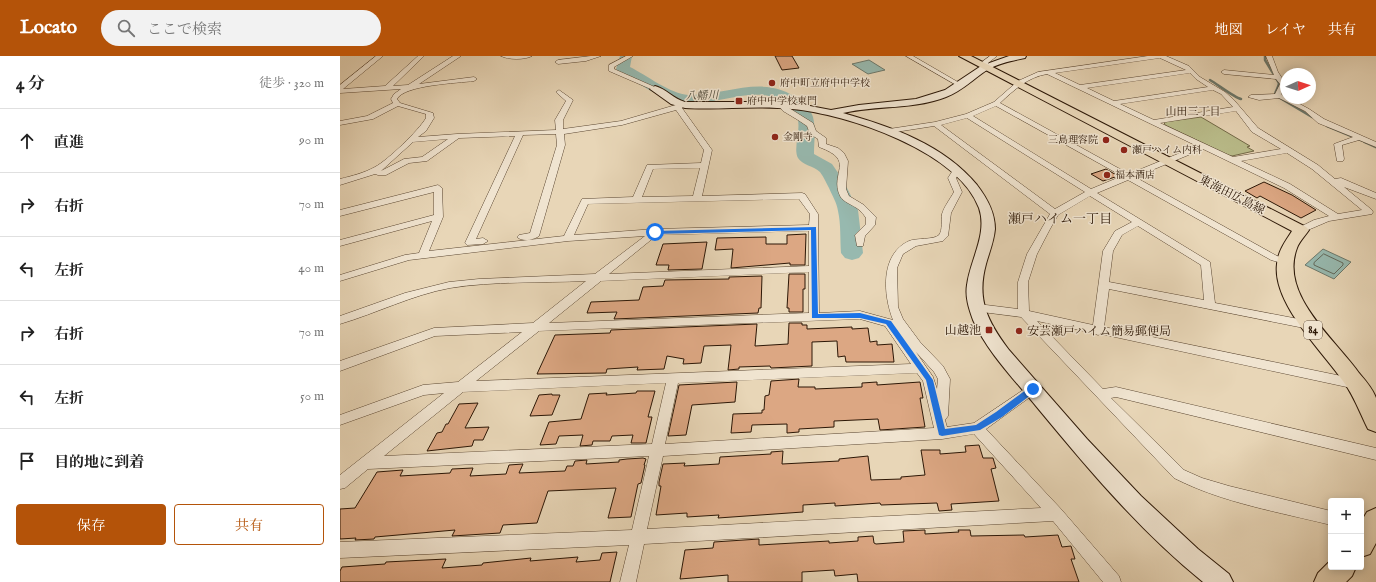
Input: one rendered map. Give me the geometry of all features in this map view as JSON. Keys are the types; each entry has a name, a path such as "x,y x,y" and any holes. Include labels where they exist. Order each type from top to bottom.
{"main road":[{"name":"東海田広島線","path":"964,56 1301,230"},
{"name":"84","path":"1301,230 1288,247 1285,261 1287,281 1292,295 1309,325 1356,384 1376,422"},
{"path":"1327,582 1340,570"}],"street":[{"path":"340,88 380,56"},
{"path":"387,88 422,56"},
{"path":"340,182 368,174 380,168 423,129 430,118 429,113 397,104 394,99 396,95 458,56"},
{"path":"504,56 529,56"},
{"path":"558,62 598,56"},
{"path":"630,56 610,66 611,70 655,89 680,106 708,150 697,197"},
{"path":"909,56 960,85"},
{"path":"986,67 985,62 994,56"},
{"path":"830,113 856,107 912,103 943,94 960,85 986,67 1022,56"},
{"path":"889,131 936,124 968,116 996,103 1026,78 1048,72 1161,56 1187,66 1198,78 1232,101 1255,130 1316,167 1369,212 1335,216 1301,230"},
{"path":"1269,56 1272,72"},
{"path":"1263,69 1272,72 1283,84 1277,96"},
{"path":"1078,87 1192,71"},
{"path":"1048,72 1287,186 1335,216"},
{"path":"1224,72 1272,72"},
{"path":"340,91 410,87 474,79"},
{"path":"1112,103 1214,88"},
{"path":"520,133 512,147 470,243 534,236 561,145 560,120 570,100 559,92"},
{"path":"1251,96 1259,98 1277,96 1307,110 1321,121 1376,145"},
{"path":"1232,101 1243,104 1264,129 1273,134"},
{"path":"996,103 1274,258 1285,261"},
{"path":"340,132 361,121 385,112 397,104"},
{"path":"781,105 785,110 801,118 810,125 813,132 822,138 822,145 835,150 841,155 844,161 842,189 845,197 861,207 871,217 870,225 860,235 860,244"},
{"path":"411,140 457,136 574,131 622,123 680,106 781,105 803,107 830,113 889,131 926,147 956,172 978,194 988,215 989,227 987,238 974,288 978,308 993,342 1141,512 1186,554 1221,582"},
{"path":"1152,122 1238,108"},
{"path":"968,116 1206,264 1210,306"},
{"path":"340,123 361,121"},
{"path":"936,124 1055,213"},
{"path":"340,174 383,173 406,161 424,159 457,136"},
{"path":"1340,159 1338,144 1357,138"},
{"path":"1203,146 1091,192 1055,213 1032,254 1023,282 1024,314 1179,474 1199,484 1229,493 1328,517"},
{"path":"1232,160 1289,150"},
{"path":"637,198 650,167 704,165"},
{"path":"942,433 944,380 939,370 916,345 898,320 893,307 892,268 899,252 913,243 940,239 946,234 947,212 958,192 952,178 956,172"},
{"path":"1336,178 1342,183 1376,196"},
{"path":"340,214 438,188 438,216 423,255"},
{"path":"568,238 585,201 637,198 802,196 814,214 814,316"},
{"path":"340,243 438,216"},
{"path":"1098,331 1108,251 1118,233 1138,222"},
{"path":"340,278 408,257 568,238 655,232 814,228"},
{"path":"340,483 655,232"},
{"path":"340,320 409,296 449,285 479,282 814,269"},
{"path":"1103,284 1309,325"},
{"path":"978,308 1024,314 1098,331 1356,384"},
{"path":"340,366 434,332 860,315 889,323 929,380 942,433"},
{"path":"340,420 423,390 460,387 920,368"},
{"path":"628,582 673,378"},
{"path":"366,463 657,450 942,433 977,428 1033,389"},
{"path":"1100,394 1116,392 1376,454"},
{"path":"977,428 1056,514 1113,582"},
{"path":"340,550 638,537 1056,514"}],"green space":[{"path":"1201,117 1250,146 1247,147 1254,151 1232,156 1228,155 1165,125 1164,122"}],"water":[{"path":"869,60 885,70 868,74 852,64"},
{"path":"1323,249 1351,262 1334,279 1305,265"}],"building":[{"path":"775,56 792,56 799,68 782,70"},
{"path":"1106,169 1118,176 1103,181 1091,174"},
{"path":"1264,182 1292,195 1316,210 1301,218 1260,196 1257,198 1245,191"},
{"path":"806,234 805,265 790,265 790,263 731,268 733,249 715,250 717,238 766,237 766,244 787,244 787,235"},
{"path":"707,242 702,269 668,270 669,265 656,265 663,244"},
{"path":"789,274 805,274 805,289 803,289 803,312 789,312 789,308 787,308"},
{"path":"762,276 761,308 759,308 758,313 614,319 617,312 587,313 591,302 639,300 643,287 663,286 665,280 729,279 729,277"},
{"path":"789,323 802,323 802,325 807,325 807,329 852,327 852,329 868,328 870,342 877,341 877,345 892,344 894,362 846,362 845,356 838,357 837,341 812,342 812,366 771,368 770,366 739,367 739,369 728,370 731,345 704,346 701,363 683,364 684,359 667,356 664,369 637,370 638,367 607,369 606,373 537,374 555,335 610,333 611,330 757,324 755,346 788,344"},
{"path":"799,379 798,387 815,387 815,389 862,387 862,383 877,382 877,385 920,382 923,398 920,398 925,427 880,430 878,419 834,421 834,427 799,429 799,432 787,433 787,424 752,425 751,432 731,433 733,414 762,413 762,410 764,410 765,396 769,395 771,381"},
{"path":"737,382 735,402 692,405 686,435 668,436 679,385"},
{"path":"637,391 655,391 648,417 652,417 646,443 631,443 633,435 612,436 610,441 593,441 592,445 580,446 583,435 559,436 556,444 540,445 549,422 581,419 589,394 607,393 606,395 636,393"},
{"path":"539,395 560,395 552,415 530,416"},
{"path":"478,403 465,428 489,427 483,440 474,440 472,446 427,451 437,433 442,432 446,424 448,424 459,404"},
{"path":"979,445 983,458 993,458 996,468 991,469 999,501 951,504 952,510 939,511 937,503 881,505 880,503 835,506 835,503 803,505 803,512 718,518 719,515 687,517 687,513 656,515 661,486 659,486 659,482 663,464 685,463 684,466 719,464 720,457 771,454 771,452 783,451 782,464 839,461 839,459 868,456 871,480 901,479 901,477 925,475 921,450 940,450 940,454 966,452 965,446"},
{"path":"646,459 645,465 641,483 638,484 631,517 608,518 616,488 548,491 537,523 503,525 500,533 452,536 455,530 375,537 374,539 340,539 340,509 355,508 377,472 403,470 400,476 450,473 452,469 473,468 470,476 506,474 509,465 523,464 519,473 565,471 567,466 573,466 575,461 587,460 586,464 619,462 619,460"},
{"path":"925,530 925,534 970,530 971,536 1024,535 1025,537 1058,535 1062,547 1071,546 1075,559 1071,559 1079,582 858,582 857,574 835,576 834,570 802,572 802,582 728,582 728,575 680,579 685,550 713,548 714,542 759,539 759,545 829,541 829,543 858,541 858,537 873,536 874,543 876,544 904,542 903,531"},
{"path":"617,552 610,582 340,582 340,571 342,567 385,564 386,562 446,559 442,568 482,565 483,563 531,558 530,561 578,557 576,562 600,560 602,553"}],"waterway":[{"name":"八幡川","path":"626,56 623,69 680,98 701,99 760,90 774,92 787,97 800,109 805,117 805,156 826,168 834,180 848,210 852,253"},
{"path":"1265,56 1265,60 1279,83 1275,95 1312,117"},
{"path":"1210,80 1230,94 1241,99"},
{"path":"1327,126 1368,143"},
{"path":"1365,142 1376,147"}],"place":[{"name":"府中町立府中中学校","path":"772,83"},
{"name":"府中中学校東門","path":"739,101"},
{"name":"金剛寺","path":"775,137"},
{"name":"三島理容院","path":"1106,140"},
{"name":"瀬戸ハイム内科","path":"1124,150"},
{"name":"福本酒店","path":"1107,175"},
{"name":"山越池","path":"989,330"},
{"name":"安芸瀬戸ハイム簡易郵便局","path":"1019,331"}],"district":[{"name":"山田三丁目","path":"1193,112"},
{"name":"瀬戸ハイム一丁目","path":"1060,219"}],"route":[{"path":"655,232 814,228 814,316 860,315 889,323 929,380 942,433 977,428 1033,389"}]}
